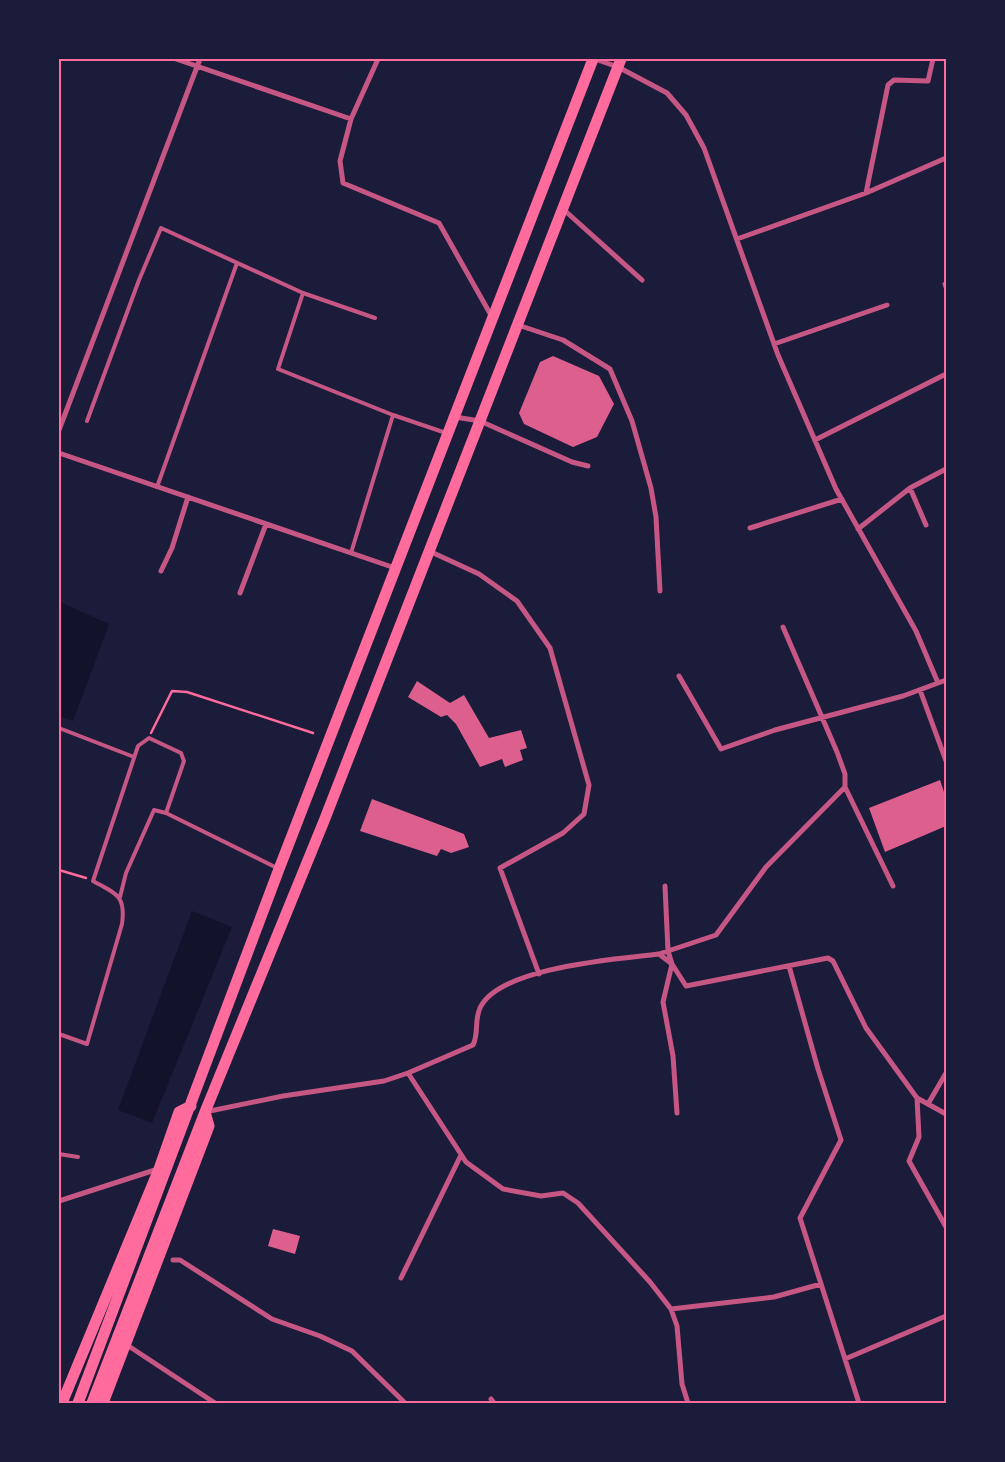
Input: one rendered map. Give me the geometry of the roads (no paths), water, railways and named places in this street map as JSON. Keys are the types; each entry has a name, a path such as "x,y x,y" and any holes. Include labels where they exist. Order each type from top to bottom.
{"main road":[{"path":"78,1403 279,869 594,59"},
{"path":"92,1403 205,1112 324,821 620,63"},
{"path":"62,1403 159,1169 179,1112 191,1106"},
{"path":"103,1403 127,1345 209,1126 205,1112"}],"street":[{"path":"176,59 351,119"},
{"path":"59,430 200,59"},
{"path":"378,59 351,119 340,160 342,183 439,223 493,318"},
{"path":"594,59 620,63 667,93 686,115 704,148 774,344 815,440 842,499 916,631 938,683"},
{"path":"866,193 888,85 894,80 928,81 933,59"},
{"path":"737,239 866,193 946,158"},
{"path":"563,208 642,280"},
{"path":"774,344 887,305"},
{"path":"517,325 563,340 600,361 610,369 632,421 651,488 656,517 660,592"},
{"path":"815,440 946,374"},
{"path":"454,417 480,421 572,462 588,466"},
{"path":"59,453 396,568"},
{"path":"858,529 910,488 946,469"},
{"path":"910,488 926,525"},
{"path":"161,571 172,548 188,497"},
{"path":"750,528 842,499"},
{"path":"240,592 266,524"},
{"path":"429,551 479,574 517,601 550,648 589,784 584,814 563,833 500,868 538,974"},
{"path":"783,627 845,774 845,786 893,886"},
{"path":"679,676 721,749 775,730 920,690 946,680"},
{"path":"920,690 946,761"},
{"path":"205,1112 283,1096 384,1081 408,1073 473,1045 477,1039 476,1025 480,1008 489,997 506,984 563,967 659,954 716,935 766,867 845,786"},
{"path":"665,886 668,951 672,964 686,986 828,958 834,961 866,1028 917,1098 946,1114"},
{"path":"659,954 672,964"},
{"path":"672,964 663,1002 673,1056 677,1113"},
{"path":"789,966 818,1070 842,1140 800,1218 859,1403"},
{"path":"408,1073 466,1162 503,1189 541,1196 563,1193 578,1203 650,1282 671,1309 677,1326 682,1384 688,1403"},
{"path":"928,1104 946,1073"},
{"path":"917,1098 919,1137 909,1161 946,1227"},
{"path":"401,1278 461,1155"},
{"path":"59,1202 159,1169"},
{"path":"173,1260 180,1260 272,1319 320,1336 352,1351 405,1403"},
{"path":"671,1309 774,1297 821,1284"},
{"path":"845,1359 946,1316"},
{"path":"127,1345 215,1403"}],"lane":[{"path":"87,421 139,280 161,228 303,293 375,318"},
{"path":"158,487 237,263"},
{"path":"303,293 278,370 393,415 448,433"},
{"path":"351,553 393,415"},
{"path":"59,728 134,757"},
{"path":"120,897 93,881 138,746 149,738 181,753 184,761 166,813"},
{"path":"59,1034 88,1044 122,924 124,908 120,897 126,873 154,810 166,813 279,869"},
{"path":"59,1154 78,1157"}]}
